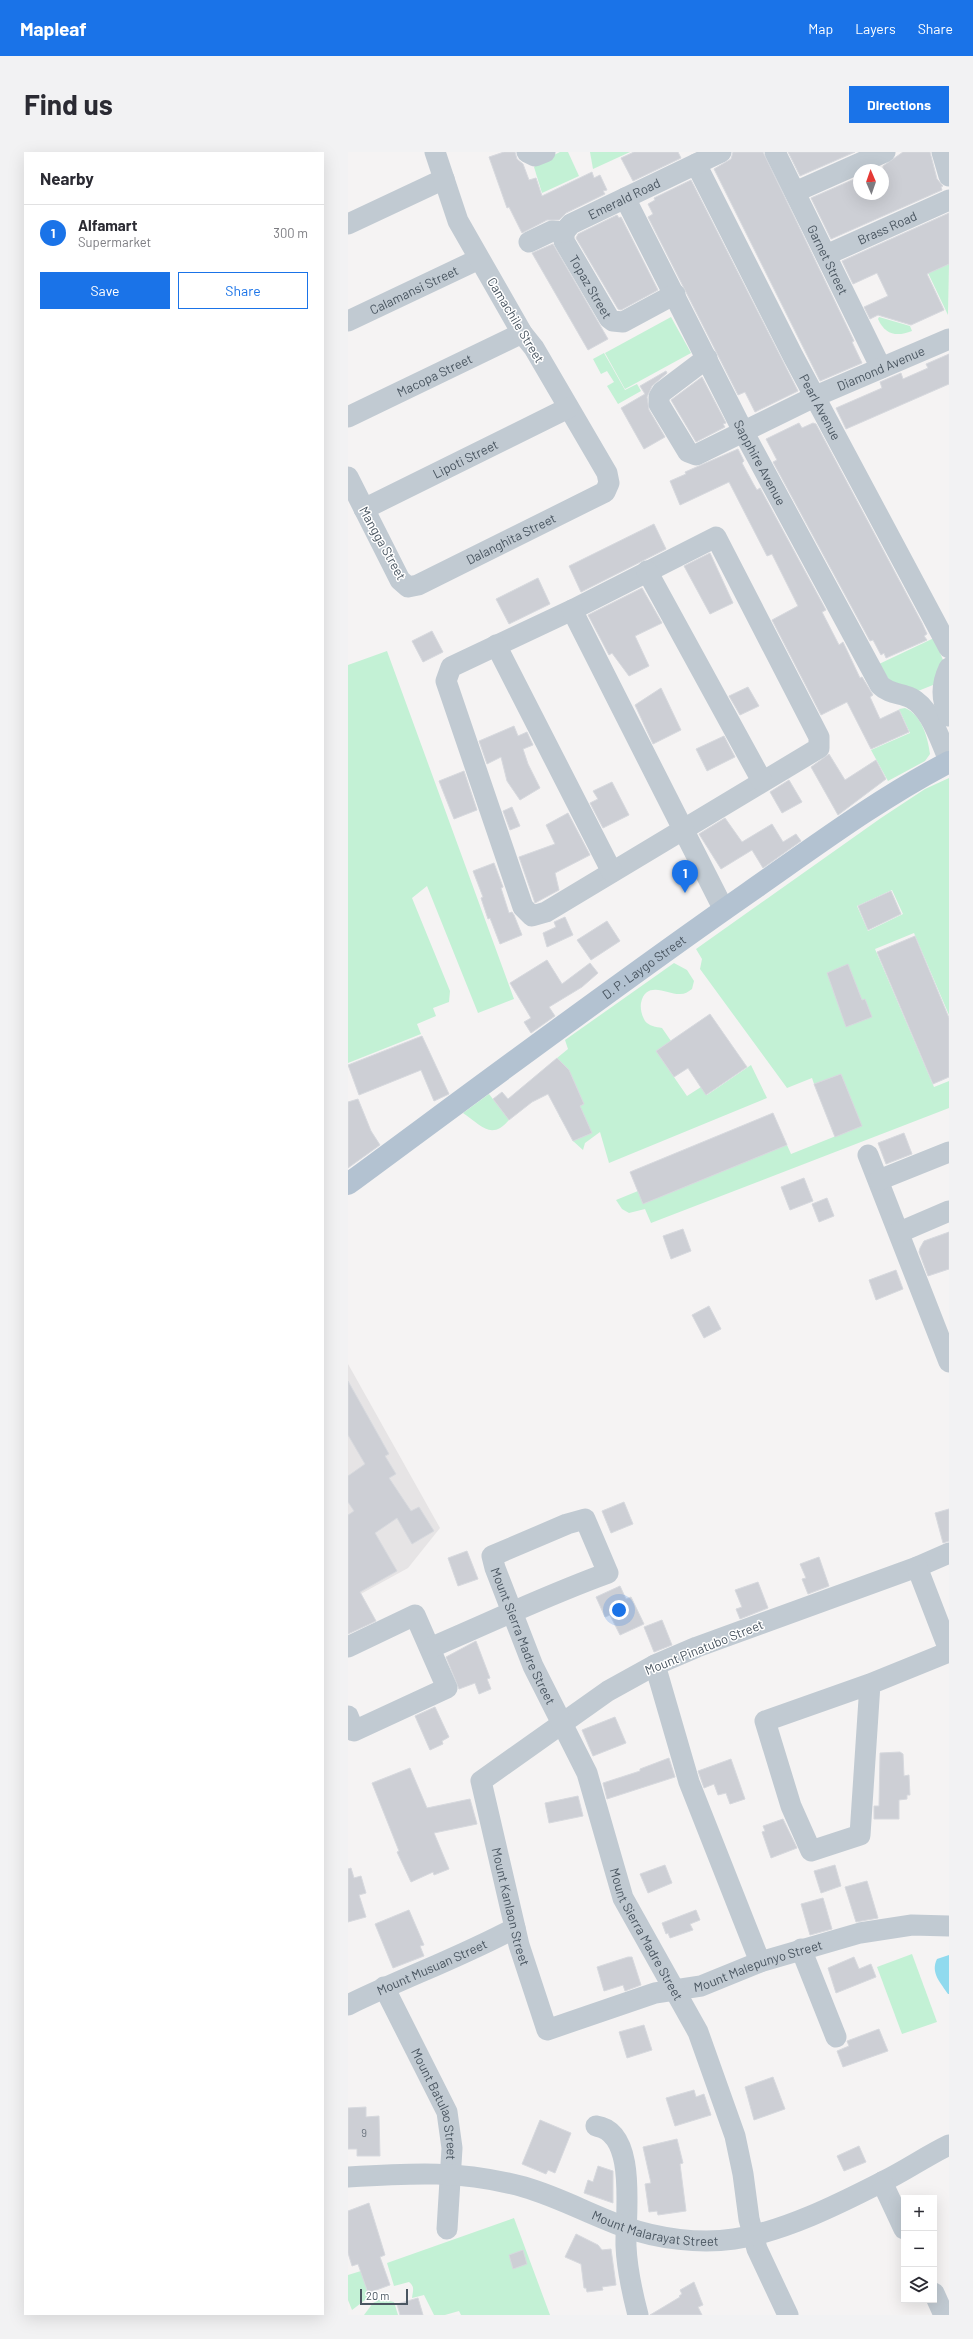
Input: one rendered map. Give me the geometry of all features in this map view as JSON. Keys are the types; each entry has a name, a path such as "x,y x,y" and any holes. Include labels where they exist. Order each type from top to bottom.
{"main road":[{"name":"D. P. Laygo Street","path":"348,1184 522,1055 724,910 875,804 949,761"}],"street":[{"name":"Camachile Street","path":"435,152 458,221 522,333 534,348 607,473 608,483"},
{"path":"527,152 535,156 545,152"},
{"name":"Emerald Road","path":"564,232 571,224 721,152"},
{"name":"Garnet Street","path":"775,152 881,368"},
{"path":"795,192 884,152"},
{"path":"942,152 949,176"},
{"name":"Pearl Avenue","path":"696,164 949,648"},
{"path":"348,224 444,179"},
{"name":"Sapphire Avenue","path":"625,198 675,294 744,433 880,685 893,693 911,698 919,704"},
{"name":"Brass Road","path":"826,255 949,200"},
{"path":"529,242 552,231 564,232"},
{"name":"Topaz Street","path":"564,232 564,241 609,318 613,321 628,320 675,294"},
{"name":"Calamansi Street","path":"348,321 479,259"},
{"name":"Macopa Street","path":"348,417 522,333"},
{"name":"Diamond Avenue","path":"707,358 662,392 659,397 659,404 691,454 696,455 704,453 816,396 949,339"},
{"name":"Lipoti Street","path":"364,510 568,408"},
{"name":"Mangga Street","path":"348,477 400,580 408,586"},
{"name":"Dalanghita Street","path":"408,586 418,585 605,492 608,483"},
{"path":"716,537 820,737 819,748 546,912 532,916 523,907 446,681 451,667 572,610 647,571 716,537"},
{"path":"647,571 762,781"},
{"path":"572,610 682,830 724,910"},
{"path":"496,645 612,872"},
{"path":"949,668 943,683 942,694 949,716"},
{"path":"942,694 919,704 929,719 949,761"},
{"path":"878,1180 949,1152"},
{"path":"868,1155 900,1232 949,1362"},
{"path":"900,1232 949,1211"},
{"name":"Mount Sierra Madre Street","path":"512,1614 608,1573 585,1519 567,1524 492,1556 512,1614 536,1673 587,1773 623,1898 673,1990 698,2032 730,2121 743,2174 752,2235 763,2265 788,2315"},
{"name":"Mount Pinatubo Street","path":"481,1781 561,1723 624,1681 655,1665 697,1647 918,1567 949,1553"},
{"path":"870,1684 860,1835 811,1851 791,1806 765,1721 870,1684 949,1651 918,1567"},
{"path":"348,1647 415,1614 447,1688 354,1731 348,1716"},
{"path":"430,1648 512,1614"},
{"path":"655,1665 689,1782 760,1962"},
{"name":"Mount Kanlaon Street","path":"481,1781 515,1928 547,2030"},
{"path":"949,1920 949,1926"},
{"name":"Mount Malepunyo Street","path":"547,2030 655,1993 701,1986 760,1962 860,1933 888,1928 949,1926"},
{"name":"Mount Musuan Street","path":"348,2005 384,1987 486,1943 515,1928"},
{"path":"801,1949 836,2037"},
{"name":"Mount Batulao Street","path":"384,1987 447,2112 451,2131 451,2174 447,2229"},
{"path":"596,2126 606,2128 614,2134 621,2150 627,2197 626,2227 628,2274 638,2315"},
{"name":"Mount Malarayat Street","path":"348,2177 451,2174 525,2187 567,2202 626,2227 682,2239 710,2240 752,2235 799,2219 882,2182 949,2145"},
{"path":"882,2182 901,2223"},
{"path":"937,2300 944,2315"}],"shaded area":[{"path":"348,1364 440,1528 408,1568 348,1601"}],"green space":[{"path":"560,152 568,152 579,176 542,193 534,167 538,163"},
{"path":"590,152 630,152 593,169"},
{"path":"940,247 949,265 948,315 920,256"},
{"path":"671,317 691,353 625,389 605,353"},
{"path":"879,317 910,326 912,331 901,334 892,333 884,328 878,319"},
{"path":"604,353 625,390 637,384 641,391 618,404 607,386 614,382 607,371 601,374 593,359"},
{"path":"934,638 943,660 933,685 918,691 891,683 879,664"},
{"path":"387,651 514,999 478,1013 427,886 412,898 450,991 449,1002 433,1008 436,1016 417,1024 421,1034 348,1063 348,665"},
{"path":"905,708 911,711 920,721 926,734 930,754 925,761 888,781 871,750 910,733 899,709"},
{"path":"949,778 949,1015 914,933 875,949 934,1087 949,1081 949,1108 651,1223 645,1209 629,1213 622,1209 616,1200 638,1191 643,1203 787,1145 791,1154 861,1126 841,1074 814,1084 812,1078 787,1088 700,969 702,959 696,949 881,818 925,789","holes":["892,890 903,914 868,931 857,906"]},
{"path":"674,963 687,970 694,981 692,989 682,994 653,990 644,996 641,1003 641,1008 645,1021 655,1027 662,1028 671,1041 656,1051 687,1096 701,1087 707,1095 751,1065 767,1098 609,1163 600,1132 585,1143 583,1150 573,1141 592,1133 583,1113 563,1121 559,1116 584,1104 569,1070 557,1058 568,1049 565,1040"},
{"path":"489,1094 509,1120 503,1126 491,1130 481,1126 463,1113"},
{"path":"912,1954 937,2022 902,2034 877,1967"},
{"path":"514,2218 550,2315 461,2315 459,2311 445,2315 434,2315 424,2295 412,2298 413,2287 409,2282 394,2286 387,2263"},
{"path":"361,2271 369,2297 352,2310 348,2300 348,2275"},
{"path":"380,2299 394,2302 398,2315 364,2315 373,2303"}],"water":[{"path":"949,1955 948,1994 937,1978 935,1964 937,1959"}],"building":[{"path":"504,152 515,152 517,159 523,164 529,180 536,178 542,196 592,172 594,178 600,175 607,190 603,191 605,194 566,213 559,220 547,220 522,233 509,207 507,208 489,157"},
{"path":"634,152 678,152 681,158 633,181 621,158"},
{"path":"733,152 763,152 854,341 852,342 862,363 820,381 714,169 731,159"},
{"path":"788,152 855,152 800,176"},
{"path":"903,152 930,152 937,179 943,186 941,187 942,190 831,239 811,198 853,180 853,200 889,200 889,164 886,164"},
{"path":"691,180 798,391 755,412 745,392 738,395 648,217 653,214 648,204 655,200 654,198"},
{"path":"949,213 949,264 927,274 944,310 911,325 878,315 870,319 864,307 888,296 877,273 853,284 842,261"},
{"path":"617,215 619,218 621,217 658,290 621,310 618,309 576,238 578,234"},
{"path":"553,244 608,339 588,350 532,253"},
{"path":"949,354 949,384 846,429 836,408 882,388 880,382 901,373 903,379 928,368 926,364"},
{"path":"666,371 667,373 652,386 647,397 649,410 665,437 644,449 621,408 645,394 640,386"},
{"path":"702,377 726,423 723,424 725,427 696,442 671,400"},
{"path":"799,423 802,428 813,423 816,424 922,623 927,634 924,636 927,640 886,658 884,653 881,655 873,640 870,641 773,462 777,460 766,439"},
{"path":"738,449 744,461 742,463 754,485 757,490 760,488 826,610 822,612 839,645 843,642 860,678 862,677 873,695 870,697 880,719 899,710 909,732 871,749 847,702 821,715 772,620 798,606 772,554 767,556 729,482 680,505 670,481 686,474 685,472"},
{"path":"654,524 666,549 581,592 569,566"},
{"path":"710,553 733,603 710,614 684,566"},
{"path":"538,578 550,604 509,624 496,599"},
{"path":"642,588 662,623 635,636 649,666 629,676 612,653 609,655 588,615"},
{"path":"432,631 443,652 423,662 412,641"},
{"path":"748,687 759,706 740,715 729,696"},
{"path":"661,688 681,730 653,744 635,705"},
{"path":"514,726 518,736 527,732 533,745 523,749 528,764 540,788 520,800 507,781 501,757 487,764 479,741"},
{"path":"724,736 735,757 707,771 696,749"},
{"path":"829,754 845,780 876,760 886,779 838,815 811,767"},
{"path":"464,771 477,810 454,819 439,781"},
{"path":"789,780 802,802 782,813 770,792"},
{"path":"612,782 629,815 603,828 590,803 598,799 593,791"},
{"path":"512,807 520,826 510,830 503,811"},
{"path":"568,813 590,855 555,873 559,890 535,903 519,857 555,844 546,825"},
{"path":"725,818 742,842 772,824 783,842 796,834 801,841 763,868 752,850 721,869 699,834"},
{"path":"494,863 503,887 501,888 509,913 512,912 514,915 522,935 500,944 490,918 488,919 481,898 483,897 473,871"},
{"path":"891,891 901,914 868,930 858,906"},
{"path":"565,917 573,935 547,947 543,933 556,927 554,922"},
{"path":"607,921 620,941 591,960 577,940"},
{"path":"915,936 949,1018 949,1077 933,1084 877,952"},
{"path":"547,960 562,984 590,963 598,973 582,987 549,1007 555,1016 531,1033 524,1022 531,1018 510,983"},
{"path":"848,964 862,1000 865,999 872,1017 846,1027 827,973"},
{"path":"710,1014 747,1067 706,1095 688,1068 674,1077 656,1051"},
{"path":"422,1036 449,1094 434,1101 421,1070 359,1095 348,1065"},
{"path":"557,1058 569,1070 584,1104 580,1106 592,1133 573,1141 548,1094 532,1102 509,1120 493,1099 502,1092 508,1099"},
{"path":"841,1074 862,1126 835,1137 814,1084"},
{"path":"358,1099 371,1131 380,1145 348,1168 348,1102"},
{"path":"773,1113 787,1145 643,1204 630,1172"},
{"path":"904,1133 912,1154 886,1164 878,1143"},
{"path":"804,1178 813,1201 790,1210 781,1187"},
{"path":"827,1198 834,1216 819,1222 812,1204"},
{"path":"683,1229 691,1251 671,1259 663,1236"},
{"path":"949,1232 949,1269 928,1276 919,1252 920,1248 924,1241"},
{"path":"896,1270 903,1289 876,1300 869,1280"},
{"path":"709,1306 721,1329 704,1338 692,1315"},
{"path":"348,1381 389,1454 385,1456 396,1474 389,1478 411,1511 419,1507 434,1531 412,1544 397,1518 375,1533 397,1571 360,1592 376,1621 348,1634 348,1515 354,1511 348,1502 348,1476 365,1464 348,1435"},
{"path":"624,1502 633,1524 611,1533 602,1511"},
{"path":"949,1509 949,1541 943,1543 935,1513"},
{"path":"467,1551 478,1579 458,1586 448,1558"},
{"path":"819,1557 829,1586 808,1594 802,1579 806,1578 800,1564"},
{"path":"758,1582 768,1608 740,1619 736,1609 742,1607 735,1590"},
{"path":"620,1586 626,1599 631,1597 644,1624 620,1635 610,1615 605,1617 596,1597"},
{"path":"662,1620 672,1645 654,1652 644,1627"},
{"path":"476,1641 490,1678 487,1679 491,1689 479,1694 475,1683 459,1689 446,1657"},
{"path":"435,1707 449,1737 442,1741 443,1744 430,1750 415,1716"},
{"path":"615,1717 626,1743 593,1756 582,1730"},
{"path":"900,1752 903,1754 904,1776 909,1775 910,1795 907,1795 907,1799 899,1800 899,1819 874,1819 874,1806 879,1806 880,1753"},
{"path":"669,1758 675,1777 607,1799 603,1783 640,1771 640,1769"},
{"path":"731,1759 745,1799 730,1804 726,1793 718,1795 714,1784 704,1788 698,1771"},
{"path":"410,1768 427,1808 470,1799 477,1824 434,1833 449,1869 434,1875 433,1872 411,1882 397,1852 399,1851 372,1783"},
{"path":"578,1796 583,1816 549,1823 545,1803"},
{"path":"783,1819 797,1848 771,1858 762,1832 765,1831 763,1826"},
{"path":"665,1865 672,1883 648,1893 640,1874"},
{"path":"835,1865 841,1886 821,1893 814,1871"},
{"path":"351,1868 354,1878 361,1876 366,1893 359,1895 366,1917 348,1922 348,1869"},
{"path":"867,1881 878,1918 856,1922 845,1887"},
{"path":"823,1898 832,1929 810,1935 801,1904"},
{"path":"409,1910 424,1945 420,1946 424,1956 393,1968 375,1924"},
{"path":"696,1910 700,1920 690,1924 693,1930 670,1938 668,1933 666,1934 662,1923"},
{"path":"632,1957 641,1985 625,1991 623,1985 604,1991 597,1967"},
{"path":"854,1957 859,1969 871,1964 876,1977 836,1993 828,1968"},
{"path":"644,2025 652,2050 627,2058 619,2032"},
{"path":"879,2029 888,2051 843,2067 837,2051 849,2046 847,2041"},
{"path":"773,2077 785,2109 754,2120 745,2087"},
{"path":"694,2090 696,2097 704,2094 711,2115 675,2126 666,2098"},
{"path":"366,2107 366,2117 379,2116 380,2156 357,2156 357,2149 348,2149 348,2108"},
{"path":"540,2120 571,2133 555,2173 548,2170 546,2174 522,2164"},
{"path":"677,2139 683,2163 680,2164 686,2211 658,2215 657,2211 649,2212 645,2184 651,2183 643,2147"},
{"path":"859,2146 866,2162 844,2171 837,2156"},
{"path":"598,2166 613,2171 613,2203 584,2193 588,2180 593,2182"},
{"path":"369,2203 385,2255 380,2257 390,2285 368,2293 358,2264 352,2266 348,2253 348,2211"},
{"path":"576,2234 598,2245 602,2250 611,2249 616,2285 602,2287 603,2290 587,2292 586,2288 584,2288 581,2264 565,2257"},
{"path":"523,2250 527,2264 513,2269 509,2255"},
{"path":"694,2282 703,2305 698,2307 702,2315 650,2315 680,2297 679,2296 682,2294 680,2290"},
{"path":"418,2298 423,2315 400,2315 397,2304"}],"place":[{"name":"Alfamart","path":"685,893"}]}
